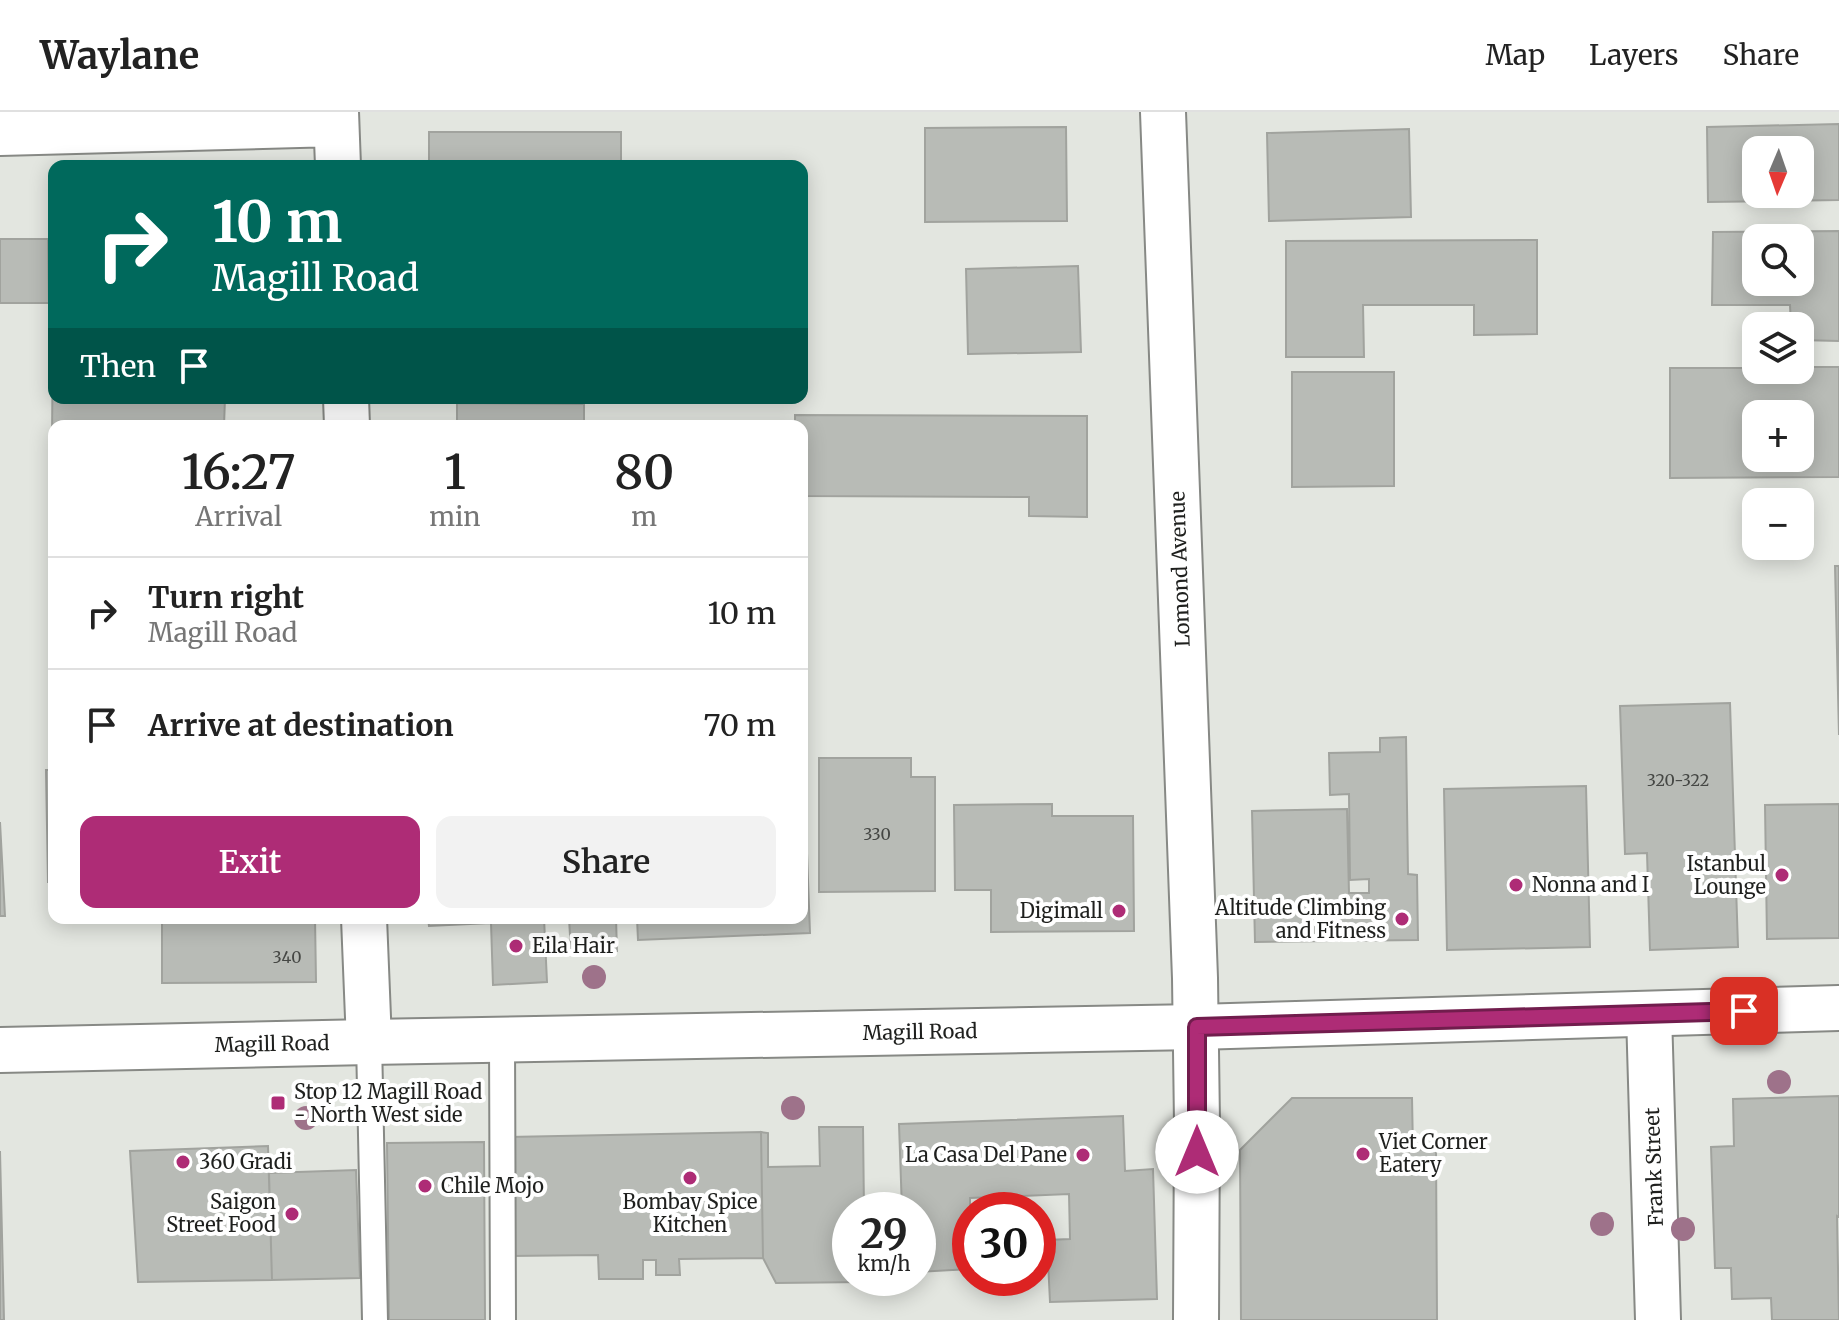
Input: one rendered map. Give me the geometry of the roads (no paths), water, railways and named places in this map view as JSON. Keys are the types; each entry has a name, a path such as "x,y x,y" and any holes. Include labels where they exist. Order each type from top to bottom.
{"street":[{"name":"Lomond Avenue","path":"1163,112 1197,1027 1196,1320"},
{"path":"0,133 337,134"},
{"path":"364,924 369,1042"},
{"name":"Magill Road","path":"0,1050 1197,1027 1839,1008"},
{"name":"Frank Street","path":"1649,1014 1658,1320"}],"lane":[{"path":"502,1040 503,1320"},
{"path":"369,1042 375,1320"}],"place":[{"name":"Istanbul Lounge","path":"1782,875"},
{"name":"Nonna and I","path":"1516,885"},
{"name":"Digimall","path":"1119,911"},
{"name":"Altitude Climbing and Fitness","path":"1402,919"},
{"name":"Eila Hair","path":"516,946"},
{"name":"Stop 12 Magill Road - North West side","path":"278,1103"},
{"name":"Viet Corner Eatery","path":"1363,1154"},
{"name":"La Casa Del Pane","path":"1083,1155"},
{"name":"360 Gradi","path":"183,1162"},
{"name":"Bombay Spice Kitchen","path":"690,1178"},
{"name":"Chile Mojo","path":"425,1186"},
{"name":"Saigon Street Food","path":"292,1214"}]}
